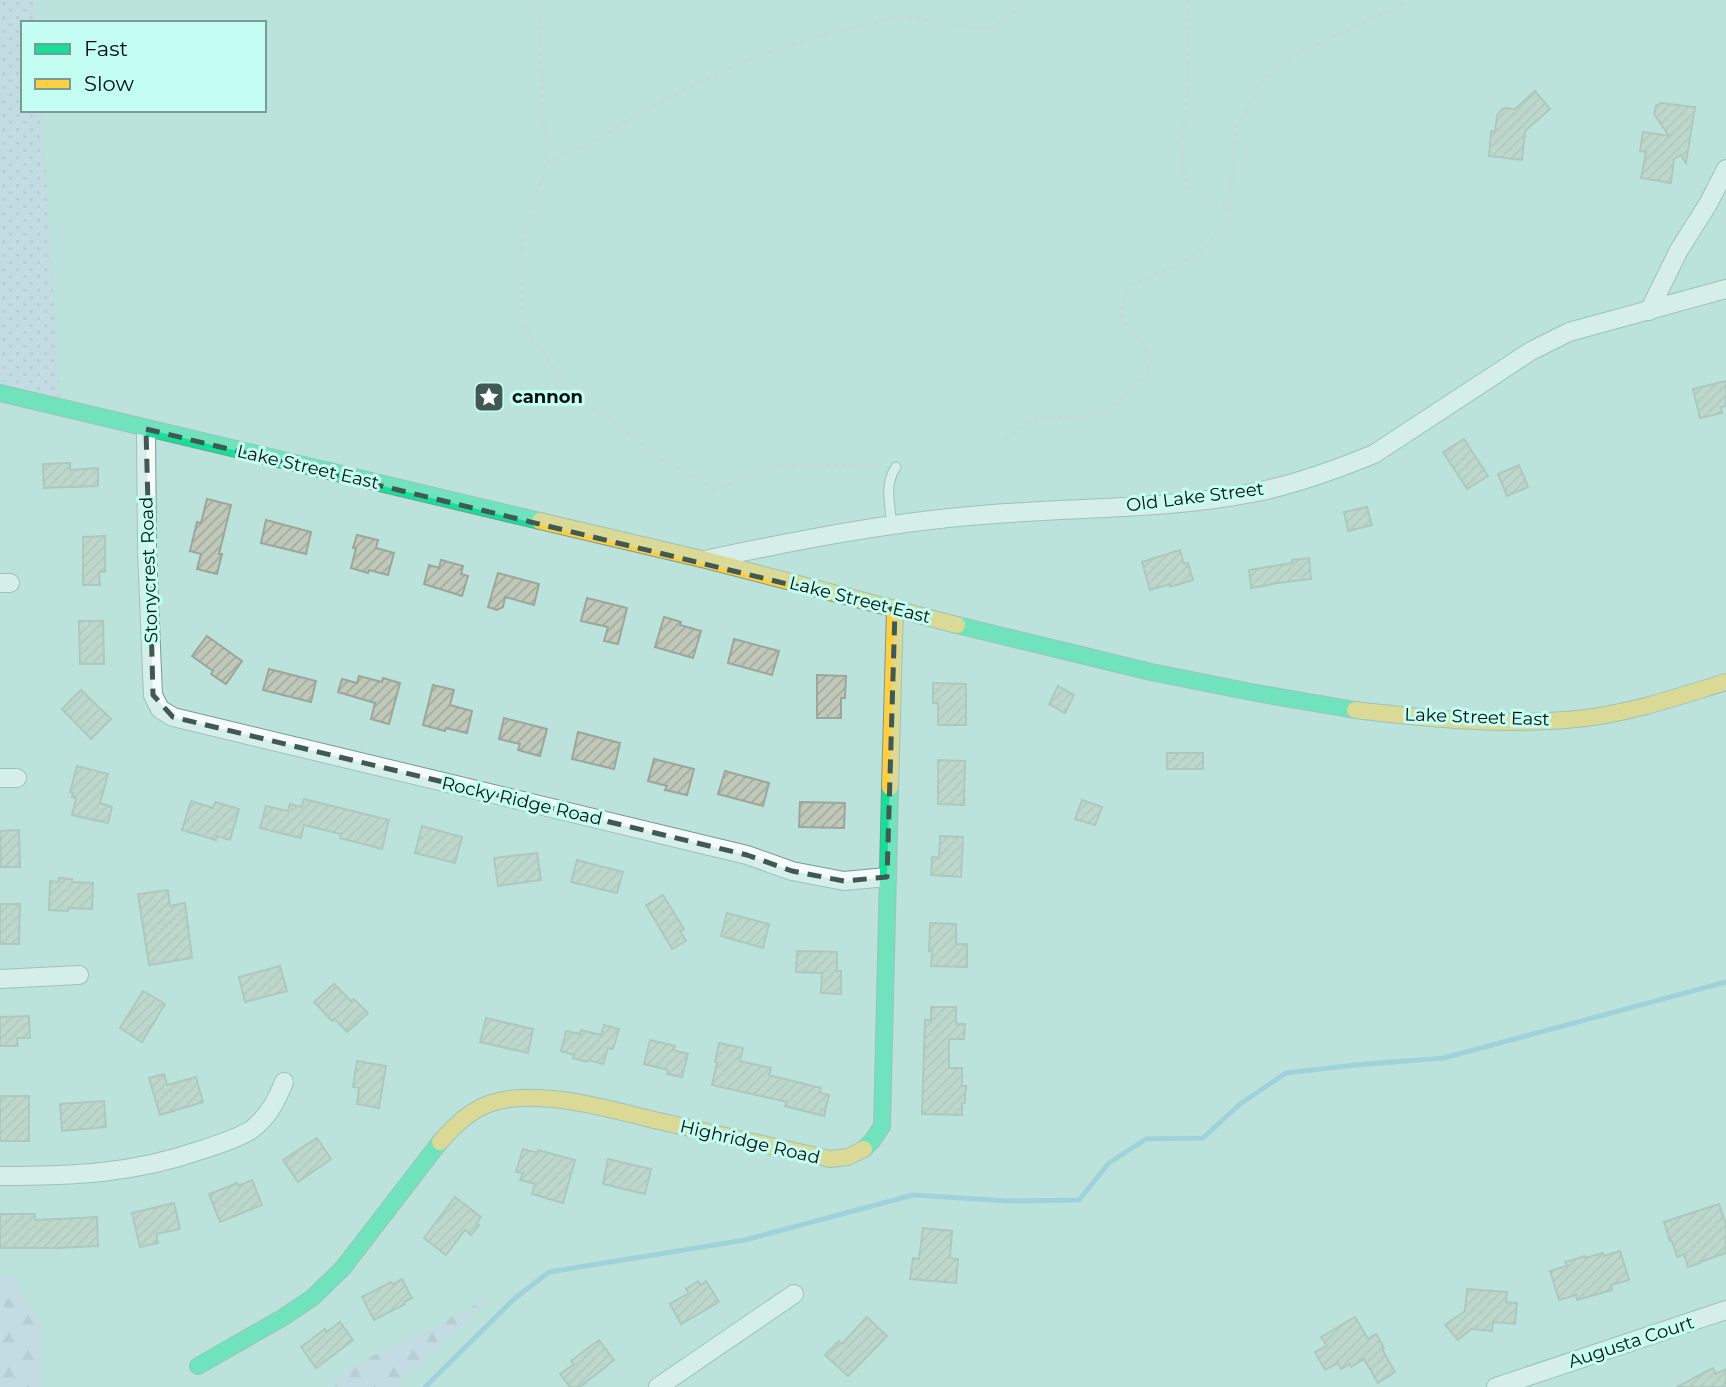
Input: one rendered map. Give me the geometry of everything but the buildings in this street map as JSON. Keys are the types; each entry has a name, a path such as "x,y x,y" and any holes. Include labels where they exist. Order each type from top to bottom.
{"main road":[{"name":"Lake Street East","path":"0,393 706,560 895,610 1151,672 1354,710 1438,720 1522,722 1586,718 1645,707 1726,682"},
{"name":"Highridge Road","path":"198,1366 312,1298 343,1268 429,1154 455,1125 475,1110 494,1102 515,1098 565,1100 830,1159 850,1158 872,1144 882,1126 895,610"}],"street":[{"path":"1649,311 1679,250 1726,169"},
{"name":"Old Lake Street","path":"706,560 812,537 892,525 983,515 1144,506 1206,499 1253,492 1312,477 1374,454 1486,379 1531,351 1569,332 1726,289"},
{"name":"Stonycrest Road","path":"146,429 153,695 160,709"},
{"name":"Rocky Ridge Road","path":"160,709 173,717 747,855 792,871 844,881 887,877"},
{"path":"0,979 79,975"},
{"path":"0,1176 94,1174 181,1158 250,1130 271,1109 284,1082"},
{"path":"658,1387 794,1294"},
{"name":"Augusta Court","path":"1496,1387 1726,1310"}],"lane":[{"path":"892,525 888,482 896,467"}],"path":[{"path":"538,0 547,162 522,241 522,324 569,390 660,458 716,490 773,465 896,467"},
{"path":"547,162 583,147 665,99 752,58 832,33 904,16 992,29 1017,10 1020,0"},
{"path":"1188,0 1187,91 1183,139 1185,186 1192,196 1230,208"},
{"path":"1005,439 1034,419 1090,417 1106,412 1147,375 1150,359 1145,347 1125,323 1121,311 1125,295 1131,286 1206,249 1224,223 1230,208 1236,126 1266,76 1293,56 1412,0"}],"highlighted area":[{"path":"146,429 895,610 887,877 844,881 792,871 747,855 173,717 153,695"}],"green space":[{"path":"0,0 34,0 37,21 21,21 21,112 42,112 60,398 0,381"},
{"path":"0,1272 16,1279 41,1325 41,1387 0,1387"},
{"path":"495,1295 395,1387 331,1387 358,1363"}],"waterway":[{"path":"425,1387 514,1299 549,1272 745,1240 913,1195 1009,1201 1079,1200 1109,1163 1146,1139 1203,1138 1240,1104 1286,1073 1444,1058 1726,982"}],"traffic: fast":[{"path":"0,393 540,521"},
{"path":"957,625 1151,672 1355,710"},
{"path":"864,1149 882,1126 890,787"},
{"path":"198,1366 312,1298 343,1268 440,1142"}],"traffic: slow":[{"path":"540,521 706,560 957,625"},
{"path":"890,787 895,610"},
{"path":"1355,710 1470,721 1557,721 1622,712 1726,682"},
{"path":"440,1142 458,1123 479,1108 514,1098 535,1098 601,1107 830,1159 848,1157 864,1149"}],"place":[{"name":"cannon","path":"489,397"}]}
